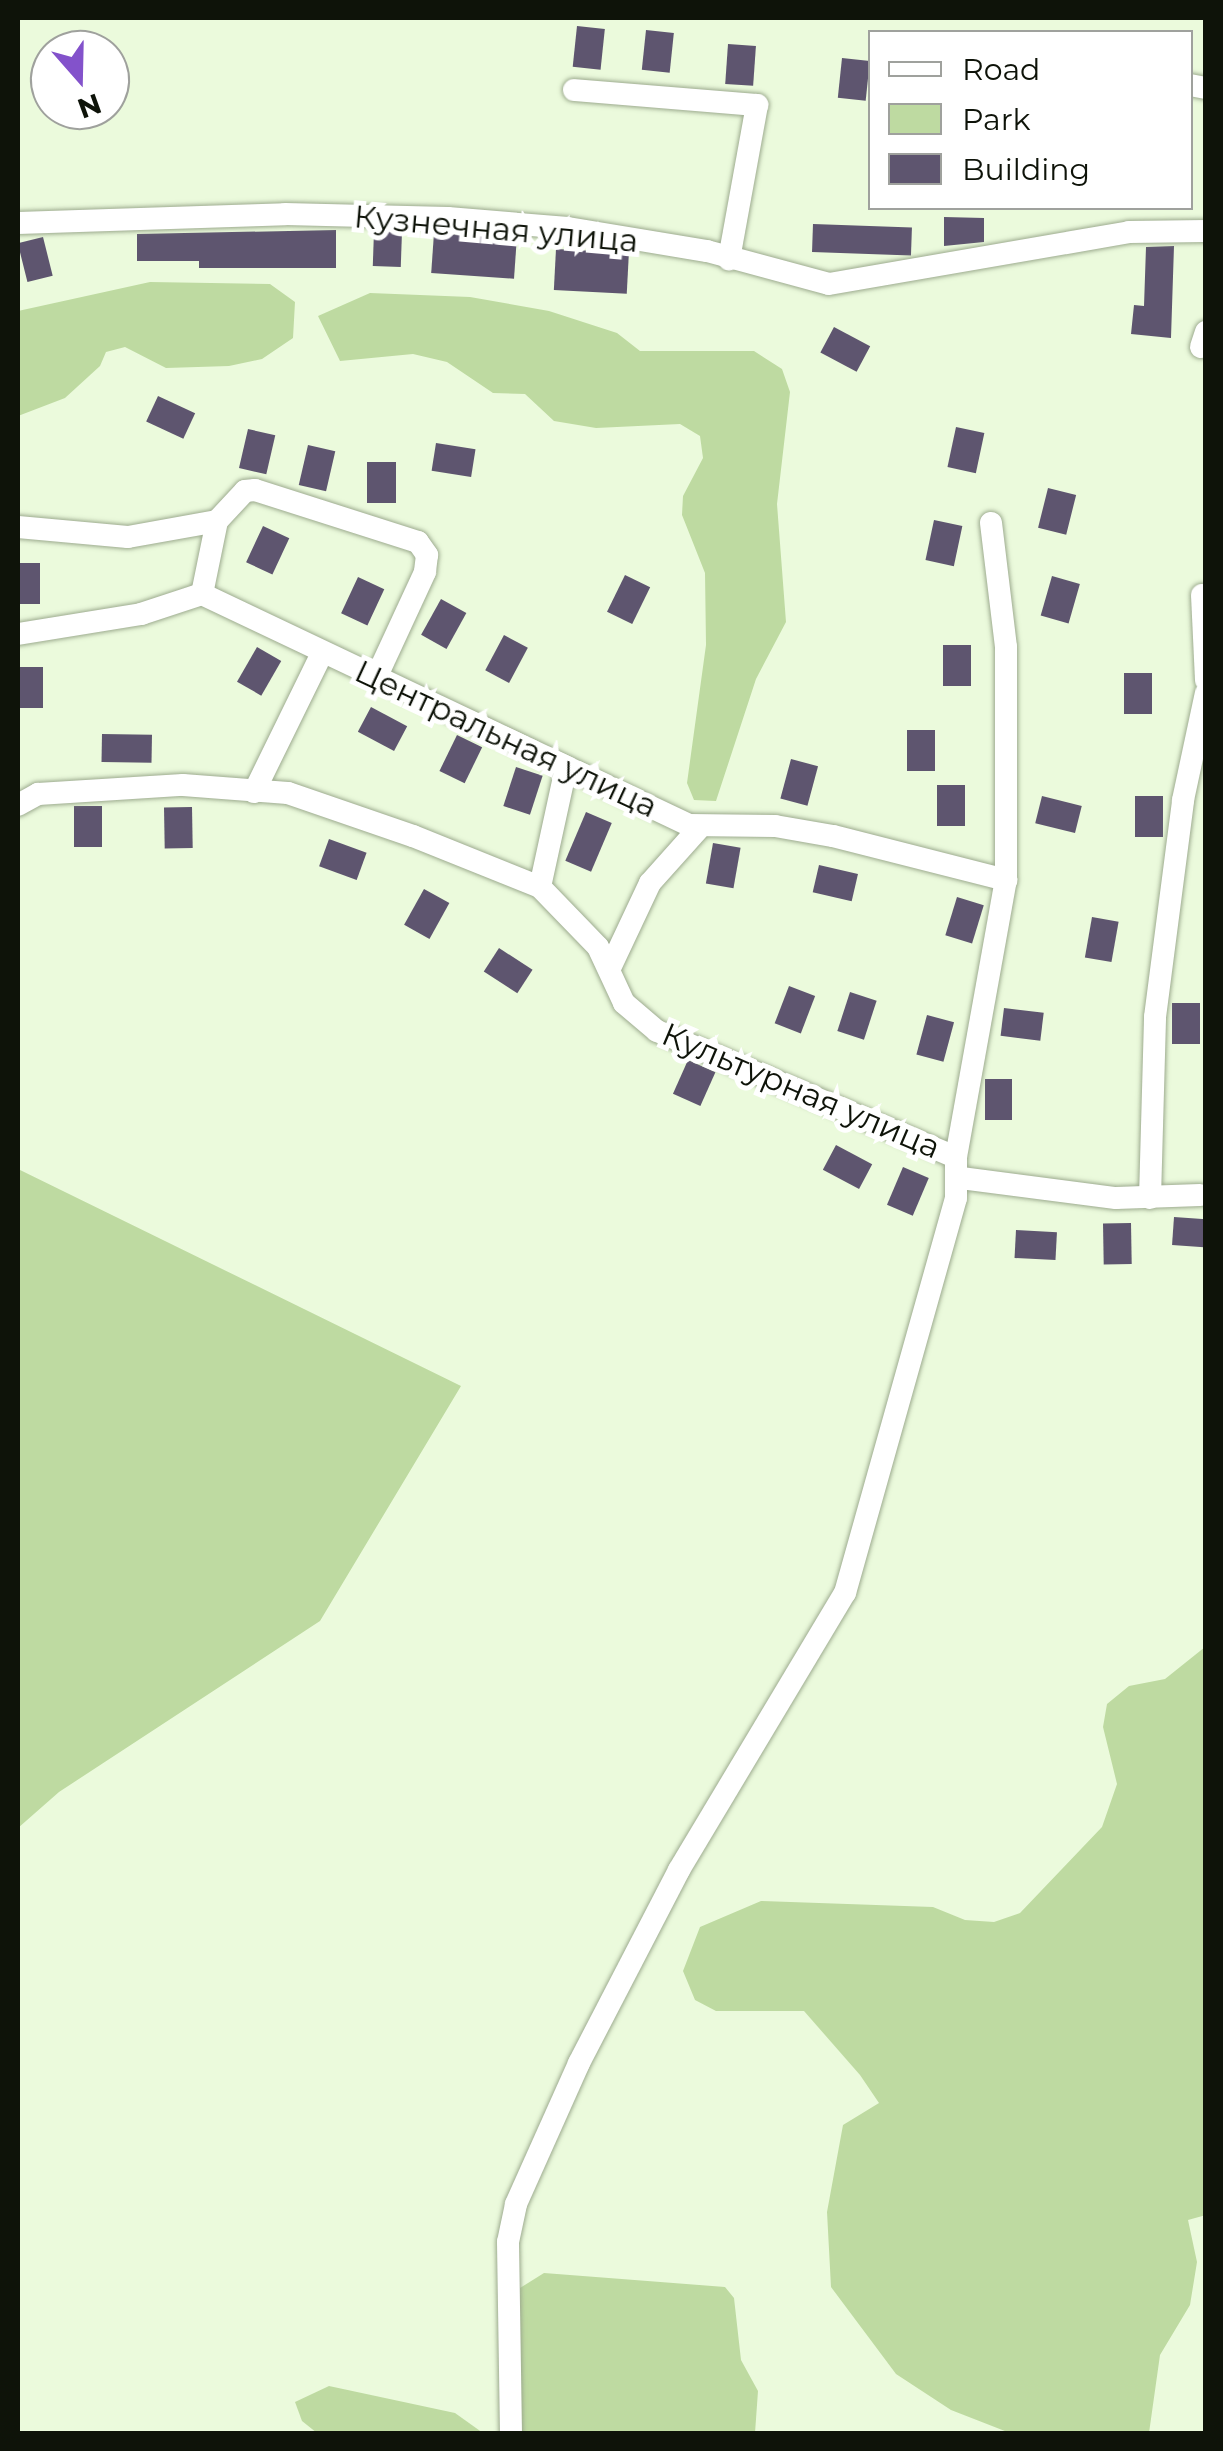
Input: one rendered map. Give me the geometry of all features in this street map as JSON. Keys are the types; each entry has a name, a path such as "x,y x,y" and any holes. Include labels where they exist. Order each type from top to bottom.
{"street":[{"path":"574,90 757,105 730,259"},
{"name":"Кузнечная улица","path":"18,223 284,214 448,218 568,228 730,259 828,284 1129,232 1206,231"},
{"path":"18,634 141,614 202,594 217,521 245,491 255,490 418,542 427,554 425,572 376,678"},
{"path":"18,528 128,536 217,521"},
{"path":"511,2434 508,2242 516,2204 579,2063 678,1870 845,1593 959,1167 1006,880 1006,646 990,522"},
{"name":"Центральная улица","path":"202,594 566,768 700,827 775,826 833,836 1006,880"},
{"path":"1202,595 1206,680"},
{"path":"254,792 322,653"},
{"path":"1150,1198 1155,1017 1183,800 1206,692"},
{"path":"540,887 566,768"},
{"name":"Культурная улица","path":"18,804 38,794 183,785 312,798 540,887 610,968 624,1003 657,1031 959,1167 1150,1198 1200,1195"},
{"path":"610,968 650,883 700,827"}],"green space":[{"path":"150,282 270,284 295,302 293,338 262,359 229,366 166,368 125,347 106,352 100,366 65,398 18,416 18,311"},
{"path":"370,293 470,297 549,311 617,333 640,351 754,351 782,369 790,392 777,504 786,622 756,679 716,801 694,800 687,783 706,645 705,573 682,515 683,496 703,458 700,436 680,424 596,428 554,421 525,394 493,393 447,362 413,354 340,361 318,316"},
{"path":"18,1169 461,1386 320,1621 59,1792 18,1828"},
{"path":"1205,1647 1206,2215 1188,2220 1197,2262 1190,2305 1160,2355 1149,2433 1010,2433 951,2410 896,2374 831,2287 827,2212 843,2125 879,2103 860,2075 804,2011 716,2011 695,2000 683,1971 700,1927 761,1901 933,1907 965,1920 994,1922 1020,1913 1102,1827 1117,1784 1103,1727 1107,1704 1129,1686 1165,1679"},
{"path":"544,2273 725,2287 734,2298 741,2360 758,2391 755,2433 518,2434 520,2288"},
{"path":"329,2386 455,2413 483,2433 317,2433 302,2421 295,2402"}],"building":[{"path":"577,26 605,29 601,70 573,67"},
{"path":"646,30 674,33 670,73 642,70"},
{"path":"728,44 756,46 753,86 725,84"},
{"path":"842,58 868,61 866,101 838,98"},
{"path":"944,217 984,218 984,242 944,246"},
{"path":"813,224 912,227 911,255 812,252"},
{"path":"336,230 336,268 199,268 199,261 137,261 137,234"},
{"path":"374,231 402,232 401,267 373,266"},
{"path":"434,233 517,239 514,279 431,273"},
{"path":"43,237 53,276 27,282 18,243"},
{"path":"1174,246 1171,338 1131,334 1134,305 1144,306 1146,247"},
{"path":"556,249 629,253 627,294 554,290"},
{"path":"834,327 870,346 857,372 820,353"},
{"path":"158,396 195,413 183,439 146,421"},
{"path":"956,427 984,433 976,473 947,467"},
{"path":"248,429 275,435 266,474 239,468"},
{"path":"436,443 476,449 471,477 432,471"},
{"path":"308,445 335,451 326,491 299,485"},
{"path":"367,462 396,462 396,503 367,503"},
{"path":"1048,488 1076,495 1066,535 1038,528"},
{"path":"934,520 962,526 954,566 925,560"},
{"path":"263,526 289,538 272,575 246,562"},
{"path":"18,563 40,563 40,604 18,604"},
{"path":"625,575 650,587 632,624 607,612"},
{"path":"1052,576 1080,584 1069,623 1041,615"},
{"path":"358,577 384,589 367,626 341,613"},
{"path":"441,599 466,613 446,649 421,635"},
{"path":"504,635 528,648 509,683 485,670"},
{"path":"943,645 971,645 971,686 943,686"},
{"path":"257,647 281,661 261,696 237,682"},
{"path":"18,667 43,667 43,708 18,708"},
{"path":"1124,673 1152,673 1152,714 1124,714"},
{"path":"371,707 407,726 394,751 358,732"},
{"path":"907,730 935,730 935,771 907,771"},
{"path":"102,734 152,735 152,763 102,762"},
{"path":"457,735 482,747 465,783 439,771"},
{"path":"791,759 818,766 807,806 780,799"},
{"path":"516,767 543,776 530,815 503,806"},
{"path":"937,785 965,785 965,826 937,826"},
{"path":"1042,796 1082,806 1075,833 1035,823"},
{"path":"1135,796 1163,796 1163,837 1135,837"},
{"path":"74,806 102,806 102,847 74,847"},
{"path":"164,807 192,807 193,848 165,848"},
{"path":"586,812 612,823 591,872 565,861"},
{"path":"329,839 367,853 357,880 319,866"},
{"path":"713,843 741,848 733,888 706,883"},
{"path":"819,865 858,874 852,901 813,892"},
{"path":"424,889 449,903 429,939 404,925"},
{"path":"957,897 984,905 972,943 945,935"},
{"path":"1092,917 1119,922 1111,962 1085,957"},
{"path":"499,948 533,970 517,993 484,971"},
{"path":"789,986 815,996 801,1033 775,1023"},
{"path":"850,992 877,1001 864,1040 837,1031"},
{"path":"1172,1003 1200,1003 1200,1044 1172,1044"},
{"path":"1004,1008 1044,1013 1040,1041 1001,1036"},
{"path":"927,1015 954,1022 943,1062 916,1055"},
{"path":"688,1060 715,1072 700,1106 673,1094"},
{"path":"985,1079 1012,1079 1012,1120 985,1120"},
{"path":"836,1145 872,1164 859,1189 823,1170"},
{"path":"903,1167 929,1178 913,1216 887,1205"},
{"path":"1174,1217 1206,1219 1204,1247 1172,1245"},
{"path":"1103,1223 1131,1223 1132,1264 1104,1264"},
{"path":"1016,1230 1057,1232 1055,1260 1015,1258"}]}
